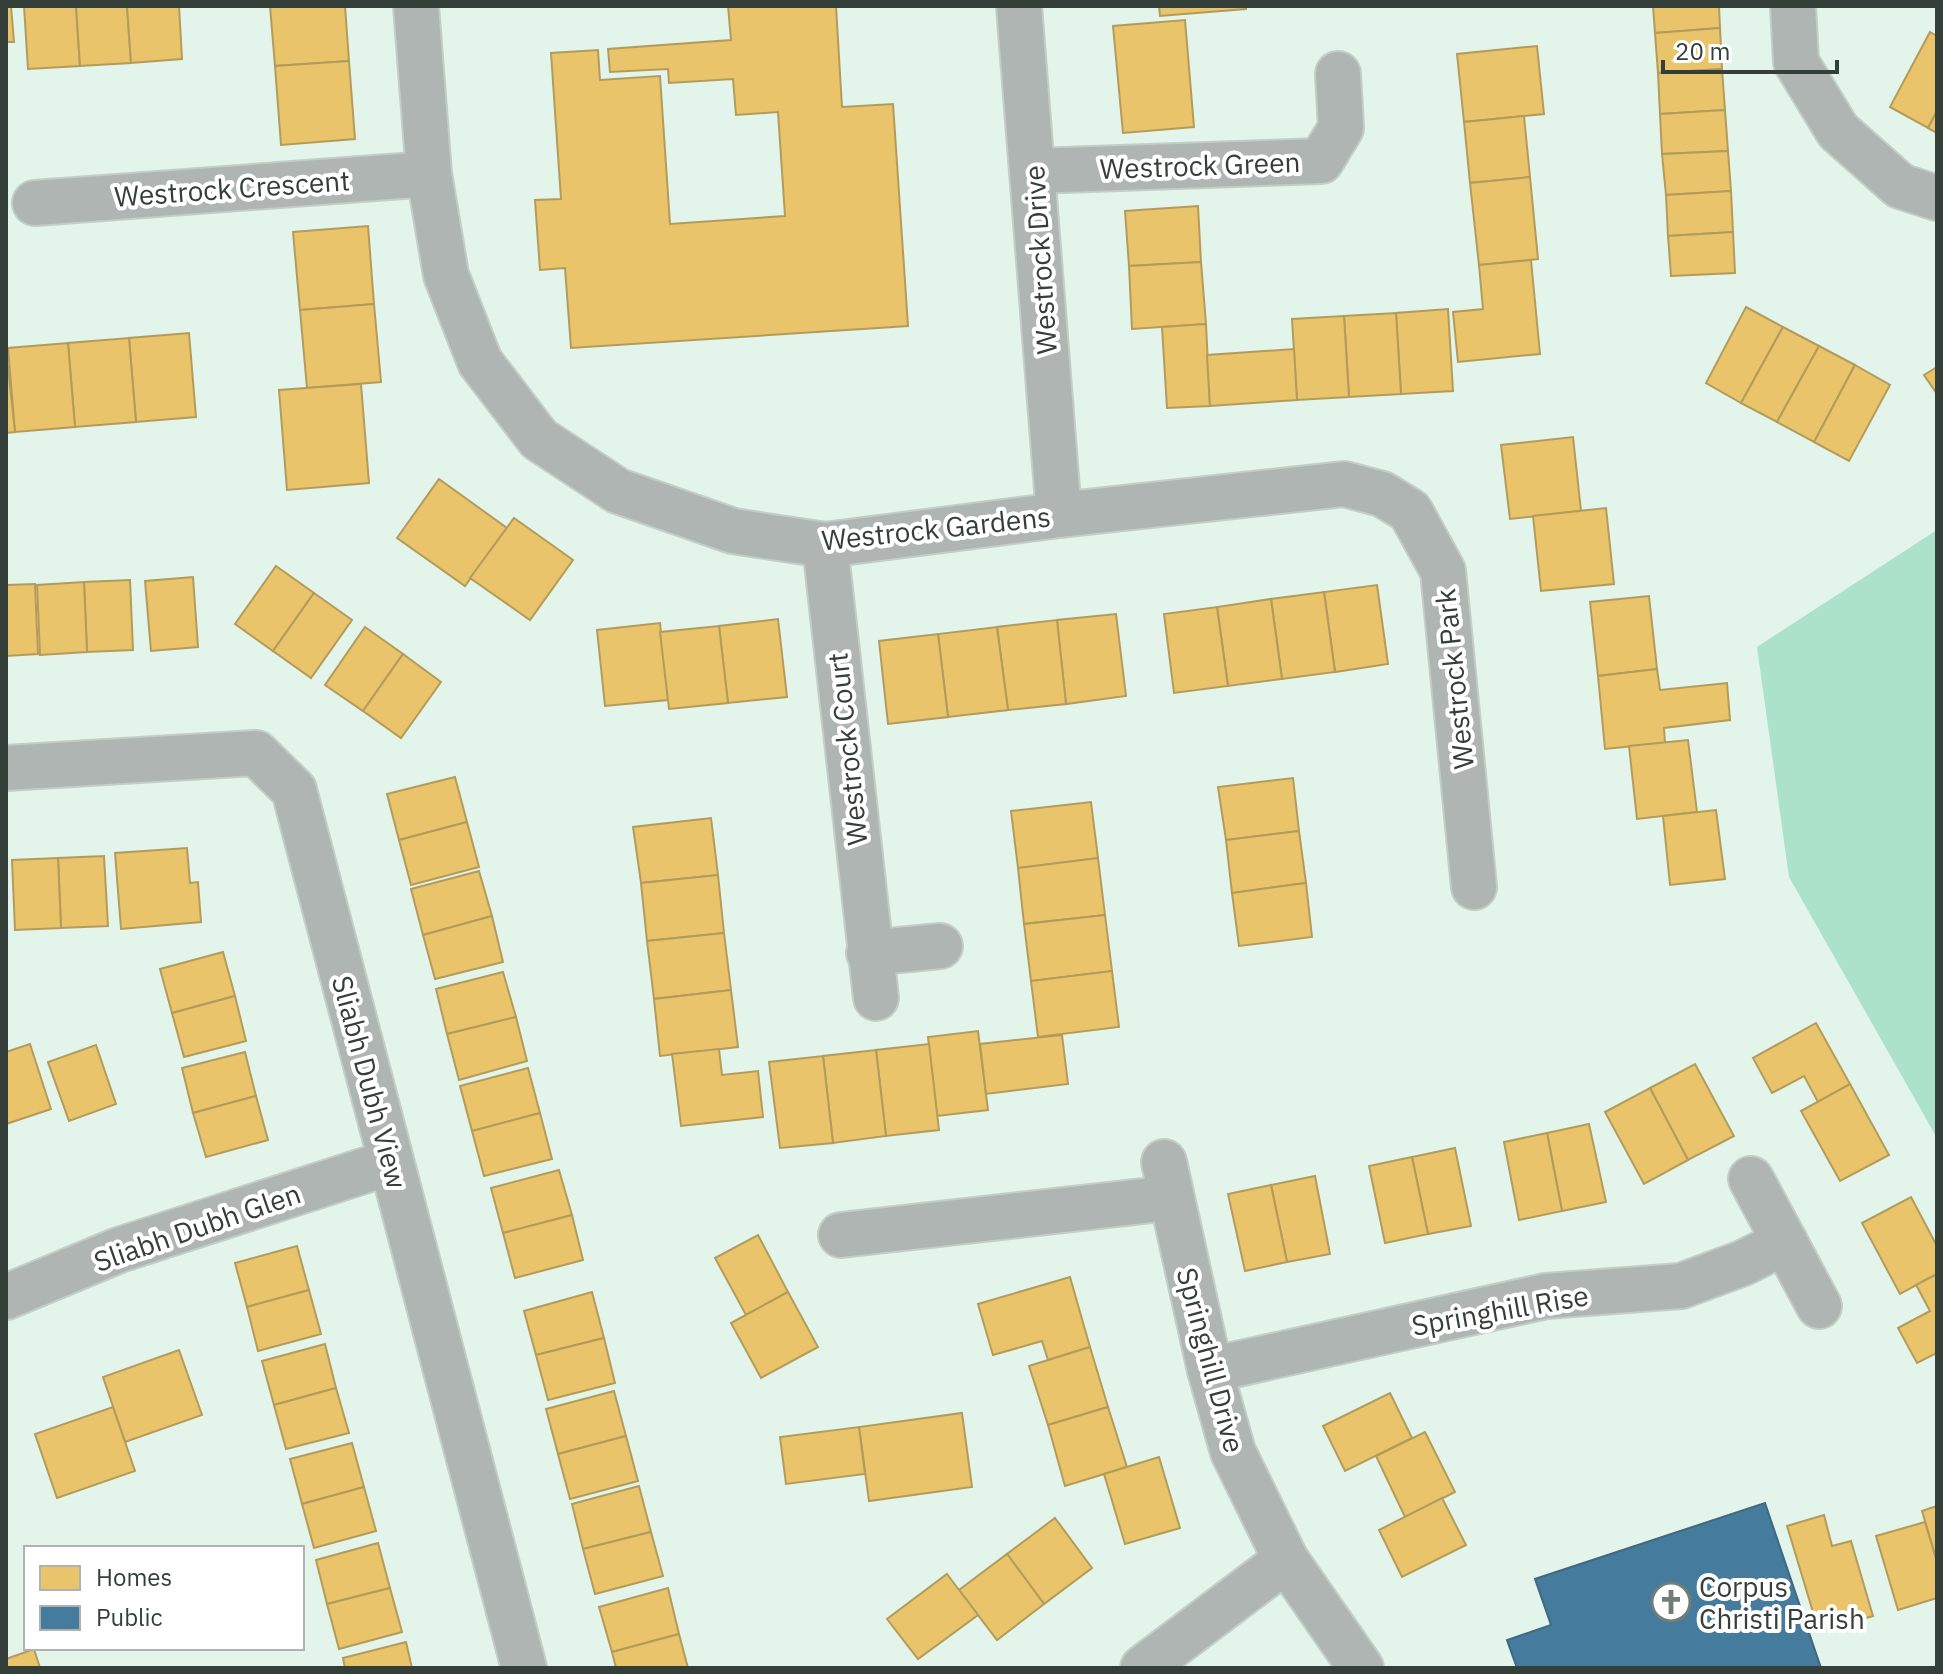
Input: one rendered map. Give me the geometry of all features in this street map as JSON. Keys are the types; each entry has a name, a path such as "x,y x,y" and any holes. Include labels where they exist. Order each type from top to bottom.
{"street":[{"name":"Westrock Gardens","path":"416,6 429,174 446,275 480,362 539,439 618,491 733,531 825,545 1059,515 1344,484 1382,494"},
{"name":"Westrock Drive","path":"1019,6 1059,515"},
{"path":"1793,6 1796,62 1838,131 1900,186 1937,198"},
{"name":"Westrock Green","path":"1033,171 1321,161 1341,128 1338,74"},
{"name":"Westrock Crescent","path":"35,203 429,174"},
{"name":"Westrock Park","path":"1382,494 1410,511 1443,571 1474,887"},
{"name":"Westrock Court","path":"825,545 876,998"},
{"name":"Sliabh Dubh View","path":"6,768 256,753 294,790 524,1668"},
{"path":"869,953 940,946"},
{"name":"Sliabh Dubh Glen","path":"6,1297 119,1250 391,1162"},
{"path":"1751,1179 1819,1306"},
{"name":"Springhill Drive","path":"841,1235 1167,1180 1210,1370 1233,1452 1286,1560 1361,1668"},
{"name":"Springhill Rise","path":"1210,1370 1546,1296 1681,1286 1743,1263 1785,1242"},
{"path":"1143,1668 1286,1560"}],"green space":[{"path":"1937,530 1937,1138 1789,877 1757,647"}],"building: Homes":[{"path":"6,6 11,6 14,42 6,42"},
{"path":"24,6 76,6 80,66 28,69"},
{"path":"76,6 127,6 131,63 80,66"},
{"path":"127,6 179,6 182,59 131,63"},
{"path":"270,6 345,6 349,61 275,66"},
{"path":"728,6 836,6 842,107 893,104 908,326 571,348 565,268 540,270 535,200 561,199 551,53 598,50 600,80 660,76 670,224 785,216 778,112 736,115 733,79 669,83 668,69 610,72 608,49 731,40"},
{"path":"1159,6 1246,6 1246,9 1160,16"},
{"path":"1653,6 1719,6 1720,28 1655,33"},
{"path":"1185,20 1194,127 1123,133 1113,26"},
{"path":"1720,28 1722,69 1658,73 1655,33"},
{"path":"1930,32 1937,36 1937,111 1928,128 1890,107"},
{"path":"1537,46 1544,114 1464,122 1457,54"},
{"path":"349,61 355,139 281,145 275,66"},
{"path":"1722,69 1725,110 1660,114 1658,73"},
{"path":"1725,110 1728,151 1662,154 1660,114"},
{"path":"1937,111 1937,133 1928,128"},
{"path":"1524,116 1530,177 1470,183 1464,122"},
{"path":"1728,151 1731,191 1666,195 1662,154"},
{"path":"1530,177 1538,259 1479,265 1470,183"},
{"path":"1731,191 1733,232 1668,236 1666,195"},
{"path":"1198,206 1201,262 1129,266 1125,211"},
{"path":"368,226 374,304 300,310 293,232"},
{"path":"1733,232 1735,273 1671,276 1668,236"},
{"path":"1531,260 1540,354 1458,362 1453,312 1483,309 1479,265"},
{"path":"1201,262 1206,324 1132,329 1129,266"},
{"path":"374,304 381,382 307,388 300,310"},
{"path":"1746,307 1783,327 1741,403 1706,383"},
{"path":"1448,309 1453,391 1401,394 1396,313"},
{"path":"1396,313 1401,394 1349,397 1344,316"},
{"path":"1344,316 1349,397 1297,400 1292,319"},
{"path":"1206,324 1210,406 1167,408 1162,327"},
{"path":"1783,327 1819,346 1777,422 1741,403"},
{"path":"189,333 196,417 136,422 129,338"},
{"path":"129,338 136,422 75,427 68,343"},
{"path":"68,343 75,427 15,432 8,348"},
{"path":"1819,346 1855,365 1814,442 1777,422"},
{"path":"6,348 15,432 6,433"},
{"path":"1294,349 1297,400 1210,406 1207,355"},
{"path":"1855,365 1890,385 1849,461 1814,442"},
{"path":"1937,367 1937,394 1924,375"},
{"path":"361,384 369,483 287,490 279,390"},
{"path":"1573,437 1581,511 1510,519 1501,445"},
{"path":"439,479 507,528 465,586 397,538"},
{"path":"1606,508 1614,584 1541,591 1533,516"},
{"path":"514,518 573,560 530,620 470,578"},
{"path":"276,566 314,593 273,651 235,624"},
{"path":"193,577 198,647 151,651 145,581"},
{"path":"130,580 133,650 87,652 84,582"},
{"path":"84,582 87,652 40,655 37,585"},
{"path":"35,584 38,654 6,656 6,585"},
{"path":"1377,585 1388,664 1335,672 1324,592"},
{"path":"1324,592 1335,672 1282,679 1271,599"},
{"path":"314,593 352,620 311,678 273,651"},
{"path":"1649,596 1657,669 1598,676 1590,602"},
{"path":"1271,599 1282,679 1228,686 1217,607"},
{"path":"1217,607 1228,686 1174,693 1164,614"},
{"path":"1116,614 1126,696 1066,704 1057,620"},
{"path":"778,619 787,697 728,703 719,626"},
{"path":"1057,620 1066,704 1008,710 997,627"},
{"path":"660,623 668,700 605,706 597,630"},
{"path":"719,626 728,703 669,709 660,632"},
{"path":"365,627 403,654 363,711 325,685"},
{"path":"997,627 1008,710 948,717 938,634"},
{"path":"938,634 948,717 888,724 879,641"},
{"path":"403,654 441,682 401,738 363,711"},
{"path":"1657,669 1660,690 1727,683 1730,720 1664,728 1665,743 1605,749 1598,676"},
{"path":"1688,740 1697,812 1637,819 1629,746"},
{"path":"455,777 467,822 399,840 387,794"},
{"path":"1293,778 1299,831 1226,840 1218,787"},
{"path":"1091,802 1098,858 1018,868 1011,811"},
{"path":"1716,810 1725,879 1670,885 1663,816"},
{"path":"711,818 718,875 641,883 633,827"},
{"path":"467,822 479,867 411,885 399,840"},
{"path":"1299,831 1306,883 1232,893 1226,840"},
{"path":"187,848 190,883 198,882 201,922 121,929 115,853"},
{"path":"104,856 108,926 61,928 58,858"},
{"path":"58,858 61,928 15,930 12,860"},
{"path":"1098,858 1105,915 1024,924 1018,868"},
{"path":"479,871 492,916 423,935 411,889"},
{"path":"718,875 724,933 647,941 641,883"},
{"path":"1306,883 1312,937 1239,946 1232,893"},
{"path":"1105,915 1112,971 1031,981 1024,924"},
{"path":"492,916 503,962 435,979 423,935"},
{"path":"724,933 731,990 654,999 647,941"},
{"path":"223,952 235,996 172,1013 160,969"},
{"path":"1112,971 1119,1027 1038,1037 1031,981"},
{"path":"503,972 516,1017 447,1034 436,989"},
{"path":"731,990 738,1047 660,1056 654,999"},
{"path":"235,996 246,1041 184,1057 172,1013"},
{"path":"516,1017 527,1061 459,1080 447,1034"},
{"path":"1816,1023 1850,1084 1818,1102 1804,1076 1772,1093 1753,1058"},
{"path":"978,1031 988,1110 937,1116 928,1037"},
{"path":"1062,1035 1068,1084 986,1094 980,1044"},
{"path":"30,1044 51,1109 6,1124 6,1052"},
{"path":"929,1044 939,1130 886,1136 876,1050"},
{"path":"96,1045 116,1104 69,1121 48,1062"},
{"path":"719,1049 722,1075 758,1071 763,1117 681,1126 672,1054"},
{"path":"876,1050 886,1136 833,1143 823,1056"},
{"path":"245,1052 256,1096 193,1113 182,1068"},
{"path":"823,1056 833,1143 780,1148 769,1062"},
{"path":"1695,1064 1734,1136 1688,1160 1650,1088"},
{"path":"528,1068 540,1113 472,1131 460,1086"},
{"path":"1850,1084 1889,1155 1840,1181 1801,1111"},
{"path":"1650,1088 1688,1160 1644,1184 1605,1112"},
{"path":"256,1096 268,1140 206,1157 193,1113"},
{"path":"540,1113 552,1159 484,1176 472,1131"},
{"path":"1589,1124 1606,1202 1562,1211 1547,1133"},
{"path":"1547,1133 1562,1211 1519,1220 1504,1142"},
{"path":"1455,1148 1471,1226 1428,1234 1412,1157"},
{"path":"1412,1157 1428,1234 1385,1243 1369,1166"},
{"path":"559,1170 572,1215 503,1233 491,1188"},
{"path":"1315,1176 1330,1254 1287,1262 1271,1185"},
{"path":"1271,1185 1287,1262 1245,1271 1228,1194"},
{"path":"1911,1197 1937,1246 1937,1274 1900,1294 1862,1223"},
{"path":"572,1215 583,1260 515,1278 503,1233"},
{"path":"758,1235 788,1292 746,1315 715,1258"},
{"path":"297,1246 309,1290 247,1307 235,1263"},
{"path":"1937,1274 1937,1353 1917,1363 1898,1328 1930,1311 1916,1285"},
{"path":"1070,1277 1090,1347 1048,1360 1042,1341 993,1355 978,1304"},
{"path":"309,1290 321,1334 258,1351 247,1307"},
{"path":"592,1292 604,1338 536,1355 524,1311"},
{"path":"788,1292 818,1347 761,1378 731,1323"},
{"path":"604,1338 615,1383 548,1400 536,1355"},
{"path":"325,1344 336,1388 274,1405 262,1361"},
{"path":"1090,1347 1108,1407 1048,1425 1029,1366"},
{"path":"179,1350 202,1415 125,1442 103,1377"},
{"path":"336,1388 349,1433 286,1449 274,1405"},
{"path":"614,1391 626,1436 558,1454 546,1409"},
{"path":"1390,1393 1412,1438 1345,1471 1323,1426"},
{"path":"113,1407 135,1471 57,1498 35,1434"},
{"path":"1108,1407 1127,1467 1065,1486 1048,1425"},
{"path":"962,1413 972,1487 869,1501 859,1427"},
{"path":"859,1427 865,1474 786,1484 780,1437"},
{"path":"1425,1432 1455,1492 1405,1517 1376,1456"},
{"path":"626,1436 638,1481 570,1499 558,1454"},
{"path":"352,1443 364,1487 302,1504 290,1459"},
{"path":"1159,1457 1180,1528 1125,1544 1104,1474"},
{"path":"639,1486 651,1532 583,1549 572,1504"},
{"path":"364,1487 376,1531 314,1548 302,1504"},
{"path":"1442,1498 1466,1545 1402,1577 1379,1530"},
{"path":"1937,1506 1937,1562 1922,1511"},
{"path":"1824,1515 1832,1546 1851,1541 1873,1616 1819,1632 1787,1526"},
{"path":"1055,1518 1092,1568 1044,1604 1007,1554"},
{"path":"1925,1522 1937,1562 1937,1598 1898,1610 1876,1536"},
{"path":"651,1532 663,1576 595,1594 583,1549"},
{"path":"378,1543 390,1588 327,1604 316,1560"},
{"path":"1007,1554 1044,1604 997,1640 959,1590"},
{"path":"947,1574 978,1615 918,1659 887,1619"},
{"path":"390,1588 402,1632 339,1649 327,1604"},
{"path":"668,1588 679,1634 612,1652 599,1607"},
{"path":"679,1634 688,1668 616,1668 612,1652"},
{"path":"406,1642 412,1668 345,1668 343,1658"},
{"path":"34,1650 40,1668 6,1668 6,1659"}],"building: Public":[{"name":"Corpus Christi Parish","path":"1765,1503 1821,1668 1517,1668 1507,1640 1551,1625 1535,1579"}],"place":[{"name":"Corpus Christi Parish","path":"1671,1602"}]}
